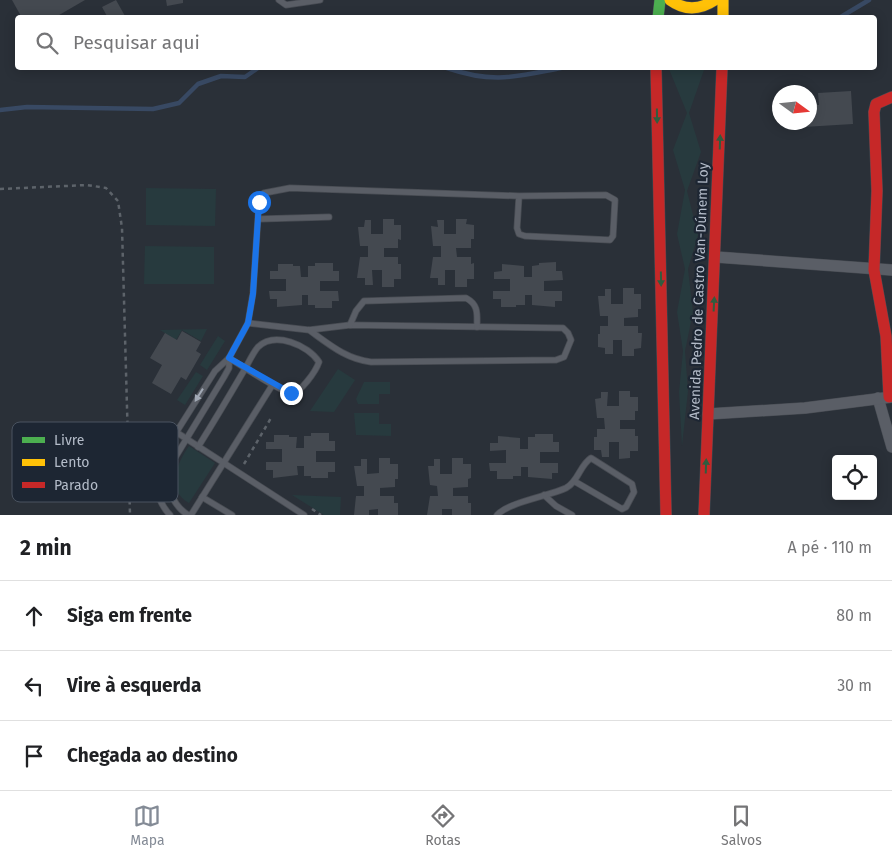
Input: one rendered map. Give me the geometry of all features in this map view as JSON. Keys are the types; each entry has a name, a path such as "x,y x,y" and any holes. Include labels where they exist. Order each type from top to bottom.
{"main road":[{"path":"658,15 660,0"},
{"path":"670,0 686,9 697,9 715,0"},
{"path":"723,0 723,15"},
{"path":"656,70 666,515"},
{"name":"Avenida Pedro de Castro Van-Dúnem Loy","path":"704,515 716,257 722,70"},
{"path":"886,398 886,336 874,270 877,191 874,112 876,104 892,97"}],"street":[{"path":"716,257 892,270"},
{"path":"708,414 805,408 886,398 892,446"}],"lane":[{"path":"278,0 286,5 320,0"},
{"path":"178,429 215,370 229,358 248,323 253,294 259,202 264,193 290,188 519,196 612,196 615,200 613,236 610,240 525,236 519,234 517,228 519,196"},
{"path":"258,219 329,217"},
{"path":"350,325 356,311 364,301 466,298 474,302 477,309 477,327"},
{"path":"248,323 309,330 350,325 563,328 572,340 564,357 556,360 371,362 355,360 342,354 309,330"},
{"path":"198,447 246,368 258,348 269,342 281,340 290,342 316,357 319,362 317,368 297,391 289,393 273,384 246,368 229,358"},
{"path":"178,451 224,377 228,368 229,358"},
{"path":"175,502 190,515 273,384"},
{"path":"178,433 304,515"},
{"path":"499,514 569,486 586,461 591,458 632,484 634,492 626,507 622,509 574,481"},
{"path":"544,495 556,506 572,515"},
{"path":"202,497 232,515"},
{"path":"162,502 170,515"}],"path":[{"path":"0,189 87,185 106,188 118,201 122,228 127,422"},
{"path":"242,467 271,418"},
{"path":"130,502 130,515"},
{"path":"306,506 321,515"}],"green space":[{"path":"669,70 704,70 689,113 701,152 687,191 698,235 688,269 693,312 685,351 688,391 682,446 679,392 683,351 677,312 685,269 677,234 685,190 673,150 687,113"},
{"path":"146,188 216,189 215,226 146,225"},
{"path":"145,246 214,247 214,284 144,284"},
{"path":"207,329 201,341 182,330 176,340 160,330"},
{"path":"218,336 225,341 207,370 200,365"},
{"path":"338,369 355,380 334,412 310,411"},
{"path":"196,372 203,376 185,405 177,400"},
{"path":"364,382 390,382 390,394 379,394 379,404 358,404 356,399"},
{"path":"354,413 379,413 379,424 391,424 391,436 356,435"},
{"path":"189,446 215,463 189,503 178,492 178,466"},
{"path":"292,495 341,497 340,515 324,515"}],"building":[{"path":"12,0 85,0 59,15 20,15"},
{"path":"116,0 124,15 106,15 102,7"},
{"path":"166,0 183,0 183,3 167,6"},
{"path":"851,91 853,124 817,126 818,93"},
{"path":"383,219 394,219 394,225 401,225 401,240 398,239 398,248 384,248 384,257 398,257 398,264 401,264 401,279 394,279 394,287 382,287 382,270 372,270 373,285 365,285 365,278 357,278 360,257 368,257 368,246 360,246 358,227 364,227 365,220 371,220 371,234 383,234"},
{"path":"456,219 467,219 466,224 474,225 474,239 471,239 471,248 456,248 457,257 471,257 471,264 474,263 474,279 467,279 467,287 455,287 455,270 445,270 445,285 438,285 438,278 430,278 433,257 441,257 441,246 433,246 431,226 438,227 437,220 444,220 444,234 456,234"},
{"path":"556,262 556,271 562,271 563,280 544,281 544,291 562,291 562,301 555,301 555,307 532,305 532,295 525,295 525,305 516,305 516,307 501,307 501,299 493,299 493,291 510,291 510,279 494,279 494,272 502,271 502,264 524,266 524,277 532,277 532,266 539,265 539,263"},
{"path":"315,263 333,263 333,271 339,271 339,281 320,281 320,291 338,291 339,301 332,301 332,308 315,308 315,305 308,305 308,295 302,295 302,305 277,307 277,299 270,299 269,291 286,291 286,279 270,279 270,271 278,271 278,264 293,264 293,266 300,266 301,277 308,277 308,266 315,266"},
{"path":"623,288 634,288 634,294 641,294 641,309 638,309 638,317 624,318 624,326 638,326 638,333 642,333 641,348 634,349 634,356 622,356 622,340 613,340 613,354 605,354 605,348 598,347 600,326 608,326 608,316 600,316 598,296 605,296 605,289 611,289 611,304 623,304"},
{"path":"182,331 201,342 196,351 201,354 186,380 181,377 171,394 152,383 162,365 150,358 165,333 177,340"},
{"path":"619,391 630,391 630,397 638,397 638,411 635,411 635,420 620,420 620,429 635,429 635,436 638,436 638,451 630,451 630,458 619,459 619,442 609,442 609,457 602,457 601,450 594,450 594,437 597,437 597,429 605,429 604,418 597,418 595,399 601,398 601,392 608,392 607,406 619,406"},
{"path":"311,433 329,433 329,441 335,441 335,451 316,451 316,462 335,462 335,472 328,472 328,478 311,478 311,476 304,476 304,466 297,466 298,475 273,478 273,470 266,470 266,462 282,462 282,449 266,449 266,442 274,442 274,435 289,435 289,437 297,437 296,448 304,448 304,436 311,436"},
{"path":"535,434 553,434 553,442 559,442 559,452 540,452 540,463 558,463 558,473 552,473 552,479 528,477 528,467 521,467 521,476 513,476 513,479 497,479 497,471 490,471 489,463 506,463 506,450 490,451 490,443 498,443 498,436 520,438 520,449 528,449 528,437 535,437"},
{"path":"379,458 390,458 390,464 398,464 398,479 395,479 395,487 380,488 380,496 394,496 394,503 398,503 398,515 378,515 378,509 369,510 369,515 354,515 356,496 364,496 364,486 357,486 354,466 361,466 361,459 367,459 367,474 379,473"},
{"path":"452,458 463,458 463,464 471,464 471,478 468,479 468,487 453,488 453,496 468,496 468,503 471,503 471,515 452,515 452,509 442,509 442,515 427,515 430,496 438,496 437,486 430,485 428,466 434,466 434,459 440,459 440,474 452,474"}],"waterway":[{"path":"844,15 869,0"},
{"path":"0,110 27,107 153,109 179,103 198,84 221,76 245,77 255,70"},
{"path":"453,70 491,77 517,76 550,70"}],"traffic: fast":[{"path":"658,15 660,0"}],"traffic: slow":[{"path":"670,0 681,6 692,8 704,6 715,0"},
{"path":"723,0 723,15"}],"traffic: jam":[{"path":"656,70 666,515"},
{"path":"704,515 722,70"},
{"path":"889,397 886,336 874,270 877,191 874,112 876,104 892,97"}],"route":[{"path":"259,202 253,294 248,323 229,358 284,391 291,393"}]}
